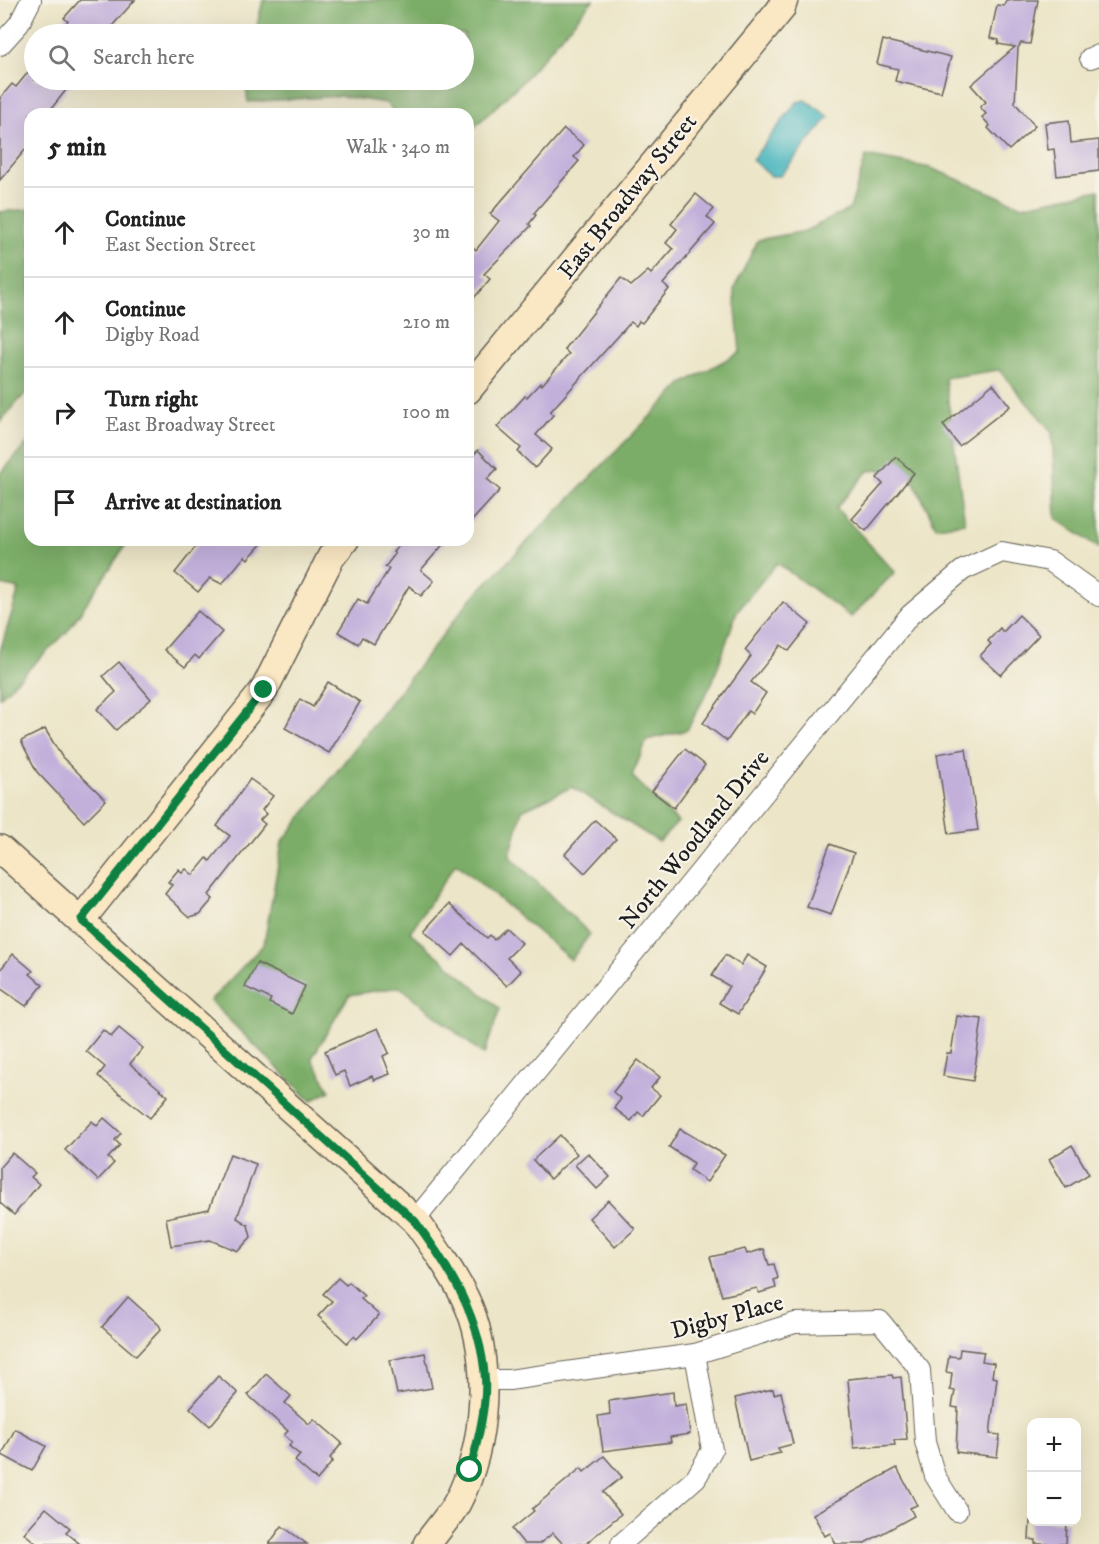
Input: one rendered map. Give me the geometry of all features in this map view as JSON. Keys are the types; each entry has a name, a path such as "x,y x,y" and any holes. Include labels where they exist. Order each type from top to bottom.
{"street":[{"path":"0,45 19,24 31,0"},
{"name":"East Broadway Street","path":"474,383 781,9 784,0"},
{"path":"81,920 264,690 331,557 340,546"},
{"name":"North Woodland Drive","path":"415,1221 910,615 963,570 1002,552 1050,561 1099,596"},
{"path":"0,849 415,1221 440,1255 465,1299 485,1380 478,1440 470,1470 456,1504 427,1544"},
{"name":"Digby Place","path":"485,1380 509,1380 695,1354 795,1323 880,1322 920,1370 925,1442 935,1476 957,1511"},
{"path":"621,1544 696,1478 711,1450 695,1354"}],"green space":[{"path":"263,0 593,0 522,82 474,127 474,108 391,108 386,103 340,96 248,102 246,90 474,90 474,24 257,24"},
{"path":"866,156 931,168 1022,206 1099,190 1099,548 1056,518 1052,432 999,370 945,378 965,523 936,527 907,468 868,471 836,508 895,572 851,617 777,563 737,611 713,681 687,730 647,740 632,776 678,822 659,842 572,787 522,810 510,856 590,934 571,960 456,863 410,932 500,1009 484,1055 400,987 349,995 312,1058 330,1091 311,1101 210,1001 264,944 282,842 469,601 682,384 740,352 734,289 758,240 805,231 850,209"},
{"path":"24,210 24,395 0,422 0,212"},
{"path":"24,447 24,546 125,546 67,632 0,697 0,651 19,589 0,585 0,474"}],"water":[{"path":"806,100 829,117 780,176 771,176 752,160 797,102"}],"building":[{"path":"80,0 135,0 114,24 65,24 68,21 64,18"},
{"path":"1006,0 1038,0 1030,44 1021,43 1018,48 1015,103 1035,126 1009,150 988,128 990,126 982,117 986,114 980,107 986,102 971,85 1015,47 998,44 999,40 990,38 997,5 1004,6"},
{"path":"883,40 951,57 941,92 895,81 898,69 877,64"},
{"path":"24,77 24,90 66,90 52,108 24,108 24,151 0,180 0,98 12,84 16,87"},
{"path":"1069,120 1071,143 1099,140 1099,171 1057,176 1054,149 1048,150 1045,123"},
{"path":"564,129 584,145 574,157 579,161 534,213 536,215 529,224 531,226 484,274 490,279 474,298 474,248 476,250 499,221 490,214"},
{"path":"696,194 714,209 707,217 715,224 663,284 669,289 642,323 639,321 636,326 631,322 550,412 553,415 536,435 552,449 535,468 518,452 521,448 497,427 525,396 527,397 540,383 542,385 569,354 564,349 621,278 631,286 648,271 651,274 673,249 666,243 677,229 671,224"},
{"path":"993,384 1010,406 959,446 943,425"},
{"path":"478,450 497,469 487,479 500,490 474,518 474,454"},
{"path":"896,457 914,473 866,531 852,519 883,484 877,478"},
{"path":"196,546 260,546 248,559 245,556 222,584 210,578 198,592 175,573"},
{"path":"398,546 442,546 421,570 434,581 421,596 409,586 374,644 362,637 358,644 338,632 358,599 367,604 389,569 385,567 395,554 393,552"},
{"path":"783,602 810,624 789,651 781,645 751,682 766,693 752,714 748,711 727,741 703,723 751,656 745,650"},
{"path":"198,611 222,632 199,659 195,655 185,667 164,650"},
{"path":"1019,615 1039,635 1001,675 980,656 991,644 988,641 1000,628 1003,632"},
{"path":"119,662 151,699 116,730 97,709 116,692 103,676"},
{"path":"328,682 360,702 329,753 285,728 300,699 313,707"},
{"path":"45,729 62,757 106,800 84,822 37,772 21,741"},
{"path":"685,749 705,765 674,808 652,791"},
{"path":"966,749 978,830 949,834 937,754"},
{"path":"250,779 273,796 262,810 266,814 260,820 265,824 209,895 213,899 200,914 190,917 165,894 172,885 168,882 179,869 182,873 186,869 193,875 207,858 210,861 230,836 217,826"},
{"path":"595,820 616,839 585,873 565,854"},
{"path":"830,844 854,853 831,915 807,907"},
{"path":"449,904 487,938 490,935 494,940 506,928 522,943 507,958 521,971 507,986 464,944 453,956 425,931"},
{"path":"13,954 33,971 30,974 43,985 26,1006 0,988 0,970"},
{"path":"725,955 741,965 747,955 767,967 738,1014 719,1003 729,986 712,976"},
{"path":"257,963 305,986 292,1014 269,1003 271,999 245,987"},
{"path":"957,1016 982,1019 973,1081 943,1076 947,1053 951,1053"},
{"path":"119,1028 143,1048 130,1064 168,1096 150,1118 98,1076 105,1067 86,1051 103,1030 111,1037"},
{"path":"378,1028 389,1053 383,1056 390,1074 374,1080 372,1076 350,1086 344,1071 335,1075 325,1051"},
{"path":"638,1060 660,1077 651,1088 660,1095 643,1116 638,1112 631,1121 614,1108 621,1099 613,1092"},
{"path":"104,1118 121,1133 115,1140 120,1145 108,1158 114,1163 98,1180 65,1150 92,1121 97,1126"},
{"path":"680,1129 725,1155 707,1182 690,1170 694,1163 669,1147"},
{"path":"560,1135 577,1154 550,1179 533,1160"},
{"path":"1072,1145 1089,1174 1066,1188 1049,1159"},
{"path":"12,1153 35,1173 31,1177 39,1184 14,1215 0,1203 0,1167"},
{"path":"588,1153 610,1177 597,1189 575,1165"},
{"path":"230,1154 256,1164 237,1218 248,1225 251,1237 238,1251 210,1240 171,1246 166,1218 209,1209"},
{"path":"608,1200 635,1229 615,1247 589,1218"},
{"path":"745,1249 747,1254 764,1249 769,1265 774,1264 778,1278 774,1280 776,1288 759,1293 757,1288 722,1296 710,1257"},
{"path":"338,1278 346,1285 349,1282 364,1296 361,1299 379,1315 357,1339 354,1336 347,1343 318,1316 332,1301 323,1294"},
{"path":"128,1297 161,1329 136,1356 102,1327"},
{"path":"960,1349 984,1352 982,1361 994,1363 992,1377 997,1378 990,1434 1000,1435 997,1457 956,1452 958,1408 952,1407 955,1391 950,1390 952,1373 946,1372 949,1356 959,1357"},
{"path":"425,1353 432,1388 397,1394 390,1360"},
{"path":"266,1374 291,1396 285,1403 309,1424 314,1419 342,1443 330,1458 333,1461 317,1480 295,1461 300,1455 289,1446 292,1442 284,1435 288,1431 248,1395"},
{"path":"892,1375 893,1378 901,1377 907,1439 894,1440 895,1445 854,1448 848,1379"},
{"path":"218,1376 238,1393 210,1426 190,1408"},
{"path":"773,1389 774,1394 781,1392 793,1444 778,1448 780,1453 749,1461 735,1398"},
{"path":"673,1392 674,1406 686,1404 690,1434 670,1437 671,1442 603,1451 598,1416 610,1414 609,1401"},
{"path":"15,1429 46,1446 32,1471 2,1455"},
{"path":"604,1456 622,1477 603,1492 621,1514 585,1544 563,1544 553,1533 539,1544 524,1544 512,1529 581,1468 584,1472"},
{"path":"897,1468 917,1505 910,1508 914,1516 863,1544 836,1544 830,1533 825,1536 813,1514"},
{"path":"46,1508 70,1528 66,1532 80,1544 37,1544 24,1533"},
{"path":"282,1526 307,1544 269,1544"},
{"path":"1030,1526 1067,1526 1066,1544 1035,1544 1036,1540 1029,1539"}],"route":[{"path":"264,690 81,920 371,1184 415,1221 440,1255 465,1299 472,1317 485,1380 478,1440 470,1470"}]}
